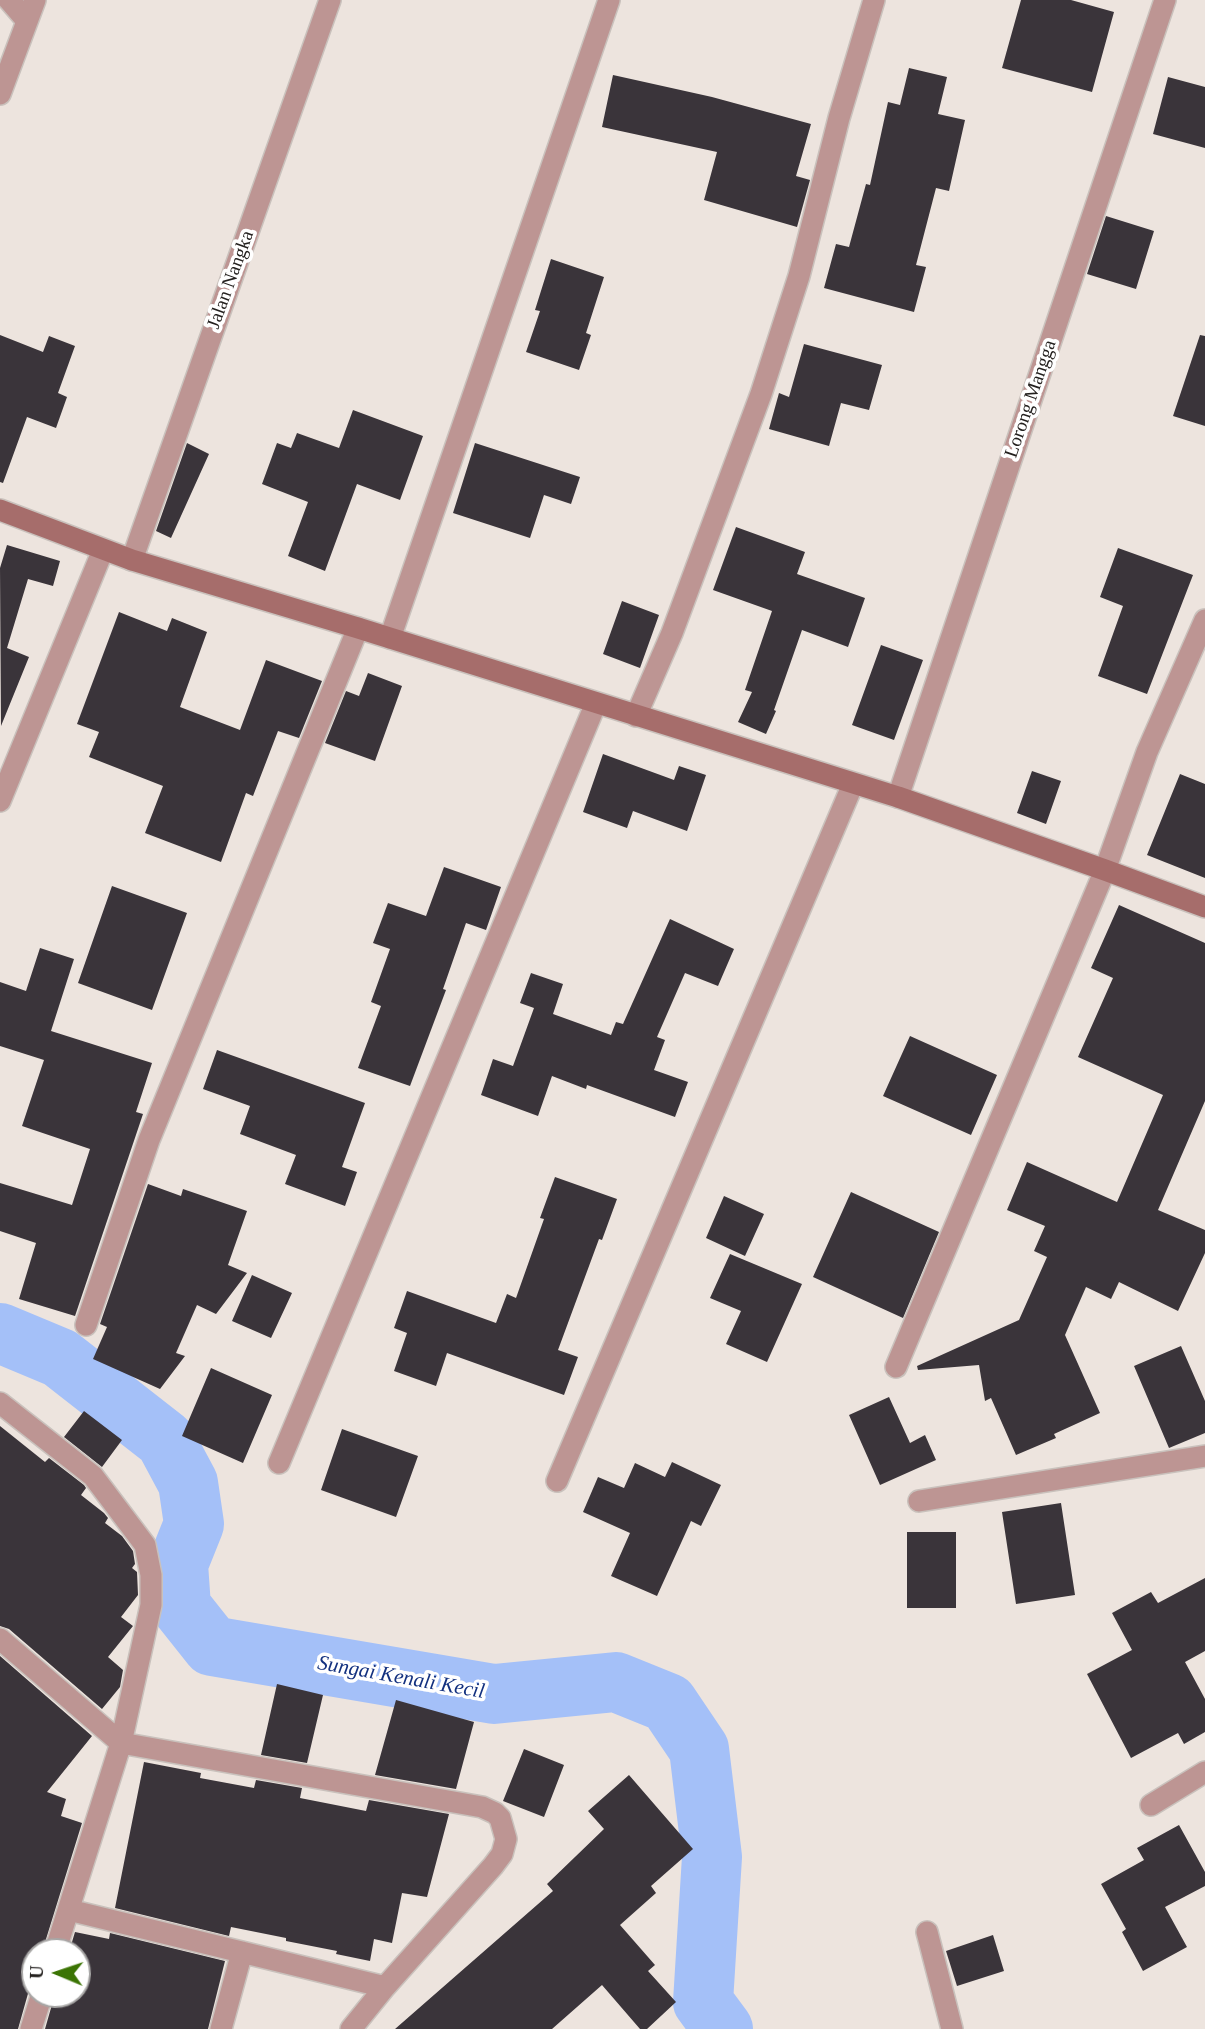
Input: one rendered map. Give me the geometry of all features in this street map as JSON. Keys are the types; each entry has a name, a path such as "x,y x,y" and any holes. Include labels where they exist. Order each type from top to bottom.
{"street":[{"path":"9,0 27,21"},
{"path":"0,94 35,0"},
{"name":"Jalan Nangka","path":"132,561 330,0"},
{"path":"390,638 609,0"},
{"path":"636,716 673,633 761,394 799,276 839,118 874,0"},
{"name":"Lorong Mangga","path":"898,797 1165,0"},
{"path":"0,510 132,561 358,628 898,797 1205,908"},
{"path":"0,801 103,550"},
{"path":"896,1367 1105,870 1147,752 1205,620"},
{"path":"86,1325 149,1140 358,628"},
{"path":"279,1463 596,703"},
{"path":"557,1481 853,784"},
{"path":"0,1403 93,1476 145,1545 151,1575 151,1605 121,1743 60,1938"},
{"path":"919,1501 1205,1456"},
{"path":"0,1639 121,1743 482,1807 500,1818 506,1839 502,1854 351,2029"},
{"path":"1150,1805 1205,1772"},
{"path":"69,1910 385,1987"},
{"path":"927,1932 952,2029"},
{"path":"221,2029 242,1952"},
{"path":"31,2029 38,2008"}],"building":[{"path":"1021,0 1071,0 1114,12 1092,92 1002,68"},
{"path":"909,68 947,77 938,114 965,120 949,191 936,188 916,265 926,267 914,312 824,288 836,244 849,247 866,184 870,185 888,102 900,105"},
{"path":"613,75 712,97 811,124 796,176 810,180 797,227 704,200 717,152 602,127"},
{"path":"1168,77 1205,87 1205,148 1153,134"},
{"path":"1106,216 1154,231 1136,289 1087,274"},
{"path":"551,259 604,277 586,333 591,335 579,370 526,352 540,311 535,310"},
{"path":"0,335 43,352 49,336 75,346 58,393 67,397 56,428 27,417 3,483 0,482"},
{"path":"1200,335 1205,336 1205,426 1173,416"},
{"path":"804,344 882,365 869,410 841,403 829,446 769,429 779,393 789,397"},
{"path":"353,410 423,436 400,500 357,484 325,571 288,556 308,502 262,484 277,443 291,448 297,433 339,448"},
{"path":"187,443 209,454 171,538 156,531"},
{"path":"475,443 580,477 571,504 544,495 530,538 453,513"},
{"path":"736,527 805,552 797,574 865,598 848,647 802,630 766,734 738,722 752,692 745,690 772,611 713,590"},
{"path":"7,545 60,561 53,586 28,579 7,648 29,657 1,726 0,568"},
{"path":"1118,548 1193,575 1147,694 1098,676 1123,606 1100,597"},
{"path":"622,601 659,615 640,668 603,654"},
{"path":"119,612 167,631 172,618 207,632 180,707 240,730 266,660 322,681 299,738 278,731 253,796 246,793 221,862 145,833 163,786 89,757 99,732 77,724"},
{"path":"881,645 923,660 894,740 852,725"},
{"path":"368,673 402,686 375,761 325,743 346,691 359,696"},
{"path":"603,754 674,780 679,766 706,775 687,831 633,811 627,828 583,812"},
{"path":"1032,771 1061,781 1046,824 1017,813"},
{"path":"1180,774 1205,784 1205,878 1147,855"},
{"path":"444,867 501,887 486,930 466,923 443,989 446,990 410,1086 358,1068 381,1006 371,1002 390,949 373,943 388,903 426,916"},
{"path":"112,886 187,913 152,1010 78,983"},
{"path":"1119,905 1205,943 1205,1101 1158,1210 1205,1230 1205,1253 1178,1311 1119,1282 1111,1299 1086,1287 1065,1335 1100,1413 1054,1434 1056,1438 1016,1455 991,1398 985,1401 979,1365 918,1370 917,1366 1019,1320 1047,1257 1034,1251 1045,1226 1007,1210 1027,1162 1117,1202 1163,1095 1078,1057 1113,978 1091,968"},
{"path":"670,919 734,949 718,986 685,973 657,1037 665,1040 654,1070 688,1082 675,1117 587,1085 586,1089 552,1076 538,1116 481,1095 493,1059 513,1066 534,1008 520,1003 531,973 563,984 553,1014 611,1035 616,1022 623,1024"},
{"path":"40,948 74,959 51,1031 152,1063 136,1112 143,1114 75,1316 19,1299 36,1243 0,1231 0,1183 72,1205 90,1149 22,1126 44,1060 0,1046 0,982 26,991"},
{"path":"910,1036 997,1075 971,1135 883,1096"},
{"path":"217,1050 365,1103 342,1167 357,1172 345,1206 285,1184 296,1155 240,1134 250,1106 203,1089"},
{"path":"555,1177 617,1199 602,1240 599,1239 558,1350 578,1357 564,1395 447,1353 436,1386 394,1371 407,1333 394,1328 407,1291 496,1323 507,1294 516,1298 544,1219 540,1218"},
{"path":"148,1184 181,1196 183,1189 247,1211 228,1265 247,1273 216,1314 197,1305 176,1353 185,1356 160,1389 93,1359 107,1327 100,1324"},
{"path":"851,1192 939,1232 903,1318 813,1277"},
{"path":"724,1196 764,1214 745,1256 706,1238"},
{"path":"730,1254 802,1284 767,1362 726,1344 741,1311 710,1298"},
{"path":"252,1275 292,1293 271,1338 232,1321"},
{"path":"1181,1346 1205,1401 1205,1433 1169,1448 1134,1366"},
{"path":"211,1368 272,1395 243,1463 182,1436"},
{"path":"889,1397 910,1443 925,1435 936,1460 880,1485 849,1415"},
{"path":"84,1411 122,1440 102,1467 64,1437"},
{"path":"0,1426 45,1462 49,1458 84,1485 86,1488 81,1495 104,1513 108,1518 105,1523 122,1536 133,1551 135,1564 132,1568 137,1572 138,1595 121,1617 133,1626 108,1657 123,1670 120,1687 102,1709 9,1629 0,1626"},
{"path":"342,1429 418,1456 396,1517 321,1490"},
{"path":"672,1462 721,1485 701,1526 691,1521 657,1596 611,1576 630,1533 583,1512 598,1477 624,1488 635,1463 665,1477"},
{"path":"1061,1503 1075,1595 1016,1604 1002,1512"},
{"path":"907,1532 956,1532 956,1608 907,1608"},
{"path":"1205,1578 1205,1651 1185,1662 1205,1699 1205,1732 1184,1744 1178,1733 1131,1758 1087,1674 1132,1650 1112,1613 1151,1592 1158,1603"},
{"path":"0,1656 92,1736 47,1792 66,1799 61,1816 82,1823 46,1938 21,1938 21,2008 24,2008 18,2029 0,2029"},
{"path":"277,1684 323,1695 307,1763 261,1755"},
{"path":"396,1700 474,1722 456,1789 375,1775"},
{"path":"524,1749 564,1765 544,1817 503,1801"},
{"path":"144,1762 201,1773 200,1778 254,1788 256,1780 302,1788 300,1798 366,1811 369,1800 449,1814 427,1897 402,1893 392,1943 374,1939 370,1961 286,1941 286,1938 231,1927 229,1936 115,1908"},
{"path":"629,1775 693,1849 651,1886 656,1893 620,1925 655,1965 648,1971 676,2002 647,2029 640,2029 602,1985 552,2029 395,2029 553,1891 547,1884 604,1829 588,1811"},
{"path":"1179,1825 1205,1872 1205,1886 1165,1907 1187,1947 1143,1971 1122,1932 1126,1929 1101,1884 1144,1860 1137,1848"},
{"path":"75,1932 109,1939 110,1933 225,1961 208,2029 45,2029 51,2008 91,2008 91,1938 73,1938"},
{"path":"993,1935 1004,1971 957,1986 946,1951"}],"waterway":[{"name":"Sungai Kenali Kecil","path":"0,1333 60,1358 165,1440 188,1483 194,1524 178,1564 181,1607 212,1646 494,1694 616,1682 668,1703 699,1749 712,1857 703,2002 723,2029"}]}
